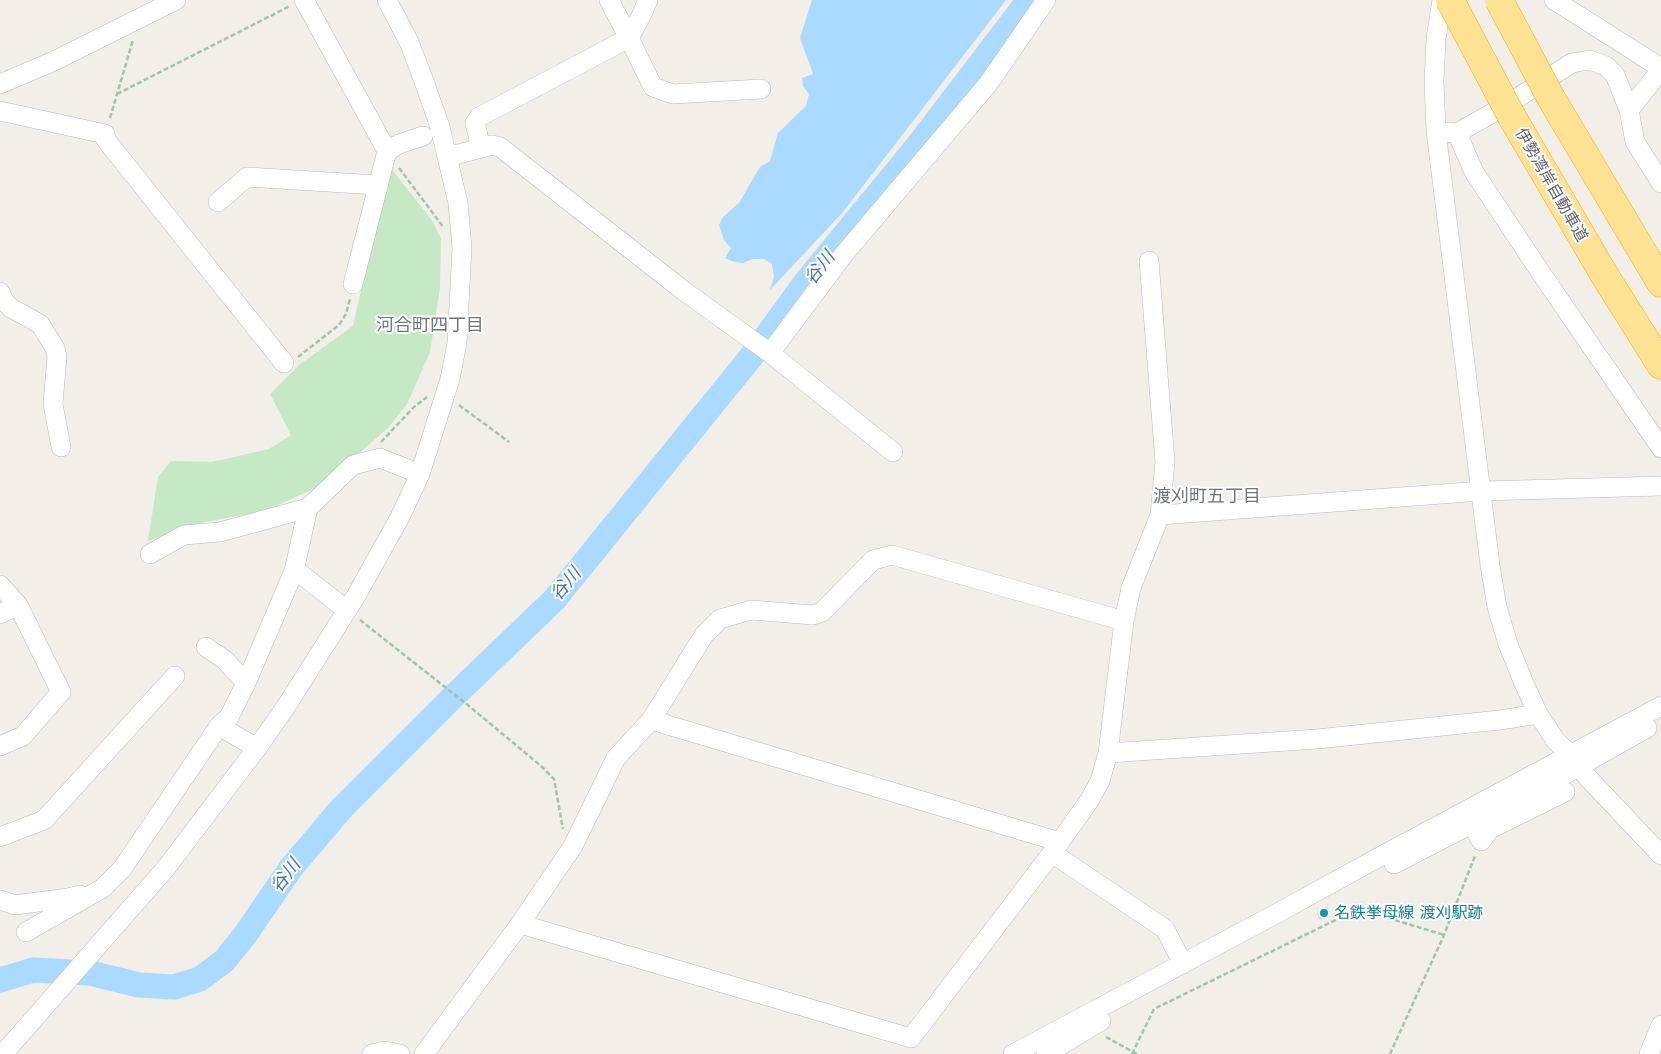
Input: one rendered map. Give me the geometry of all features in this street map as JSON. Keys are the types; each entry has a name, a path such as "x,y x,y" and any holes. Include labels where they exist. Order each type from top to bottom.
{"highway":[{"name":"伊勢湾岸自動車道","path":"1450,0 1512,117 1605,276 1661,365"},
{"path":"1499,0 1551,98 1661,282"},
{"path":"1551,98 1661,251"}],"street":[{"path":"0,84 54,61 176,0"},
{"path":"3,1054 166,868 288,705 344,607 400,517 420,474 439,394 457,343 462,261 458,203 448,157 426,84 409,42 387,0"},
{"path":"609,0 653,87 663,92 681,95 761,89"},
{"path":"481,148 475,123 479,117 629,38 642,16 648,0"},
{"path":"763,348 988,84 1046,0"},
{"path":"1442,0 1436,39 1434,81 1436,131 1497,607 1508,644 1538,714 1556,741 1661,855"},
{"path":"1554,0 1661,69 1629,110"},
{"path":"298,2 387,151"},
{"path":"1436,131 1457,132 1502,107 1572,63 1590,60 1606,66 1615,75 1629,110 1636,142 1661,183"},
{"path":"0,111 105,134 106,140 284,363"},
{"path":"1457,132 1474,172 1544,278 1661,448"},
{"path":"354,284 377,185 387,151 399,144 423,136"},
{"path":"448,157 492,145 500,147 684,291 763,348 893,452"},
{"path":"218,202 247,177 377,185"},
{"path":"520,924 913,1046 1089,801 1100,781 1108,753 1124,621 1131,588 1160,515 1165,462 1149,261"},
{"path":"0,292 4,301 11,308 40,324 55,348 57,357 53,404 61,447"},
{"path":"150,554 184,535 220,532 308,508 353,464 380,458 420,474"},
{"path":"1160,515 1482,491 1661,486"},
{"path":"26,932 103,888 122,869 219,726 229,717 246,683 294,571 308,508"},
{"path":"424,1054 520,924 573,846 616,758 651,720 704,635 720,619 751,610 813,615 822,612 873,560 892,555 1124,621"},
{"path":"294,571 344,607"},
{"path":"0,585 18,605 61,692 23,736 0,746"},
{"path":"0,614 18,605"},
{"path":"206,647 224,660 246,683"},
{"path":"0,837 44,820 175,676"},
{"path":"1580,767 1661,706"},
{"path":"1108,753 1317,739 1500,720 1538,714"},
{"path":"651,720 1056,847 1165,929 1182,964"},
{"path":"1013,1054 1182,964 1469,818 1580,767 1661,720"},
{"path":"219,726 257,748"},
{"path":"1469,818 1481,841 1490,829 1565,792"},
{"path":"1046,1054 1100,1022 1410,855 1469,818"},
{"path":"0,900 15,905 24,904 68,898 103,888"},
{"path":"1649,1054 1661,1026"},
{"path":"372,1054 385,1052 400,1054"}],"path":[{"path":"117,94 298,2"},
{"path":"105,134 139,19"},
{"path":"387,151 448,233"},
{"path":"284,363 292,362 339,325 346,314 354,284"},
{"path":"369,461 378,446 414,407 439,394 510,442"},
{"path":"344,607 541,766 554,780 563,830 573,846"},
{"path":"1390,1054 1444,935 1481,841"},
{"path":"1137,1054 1133,1053 1154,1010 1354,911 1375,914 1444,935"}],"green space":[{"path":"389,166 431,219 441,238 440,288 430,352 407,404 389,427 324,484 265,511 204,522 148,541 158,477 171,461 212,462 269,449 291,435 270,394 299,365 353,326"}],"water":[{"path":"812,0 1006,0 843,212 770,290 774,277 772,264 764,259 753,259 743,263 725,258 731,248 724,240 719,225 723,217 739,203 760,167 770,161 778,133 806,106 809,94 803,86 802,78 813,74 800,38"}],"building":[{"name":"名鉄挙母線 渡刈駅跡","path":"1327,907 1330,913 1320,919 1317,913"}],"waterway":[{"name":"谷川","path":"0,980 33,970 90,973 139,985 174,987 200,979 224,961 245,935 291,868 341,809 457,693 554,600 755,352 805,283 916,148 1029,0"}],"place":[{"name":"名鉄挙母線 渡刈駅跡","path":"1324,913"}],"district":[{"name":"河合町四丁目","path":"430,326"},
{"name":"渡刈町五丁目","path":"1207,497"}]}
